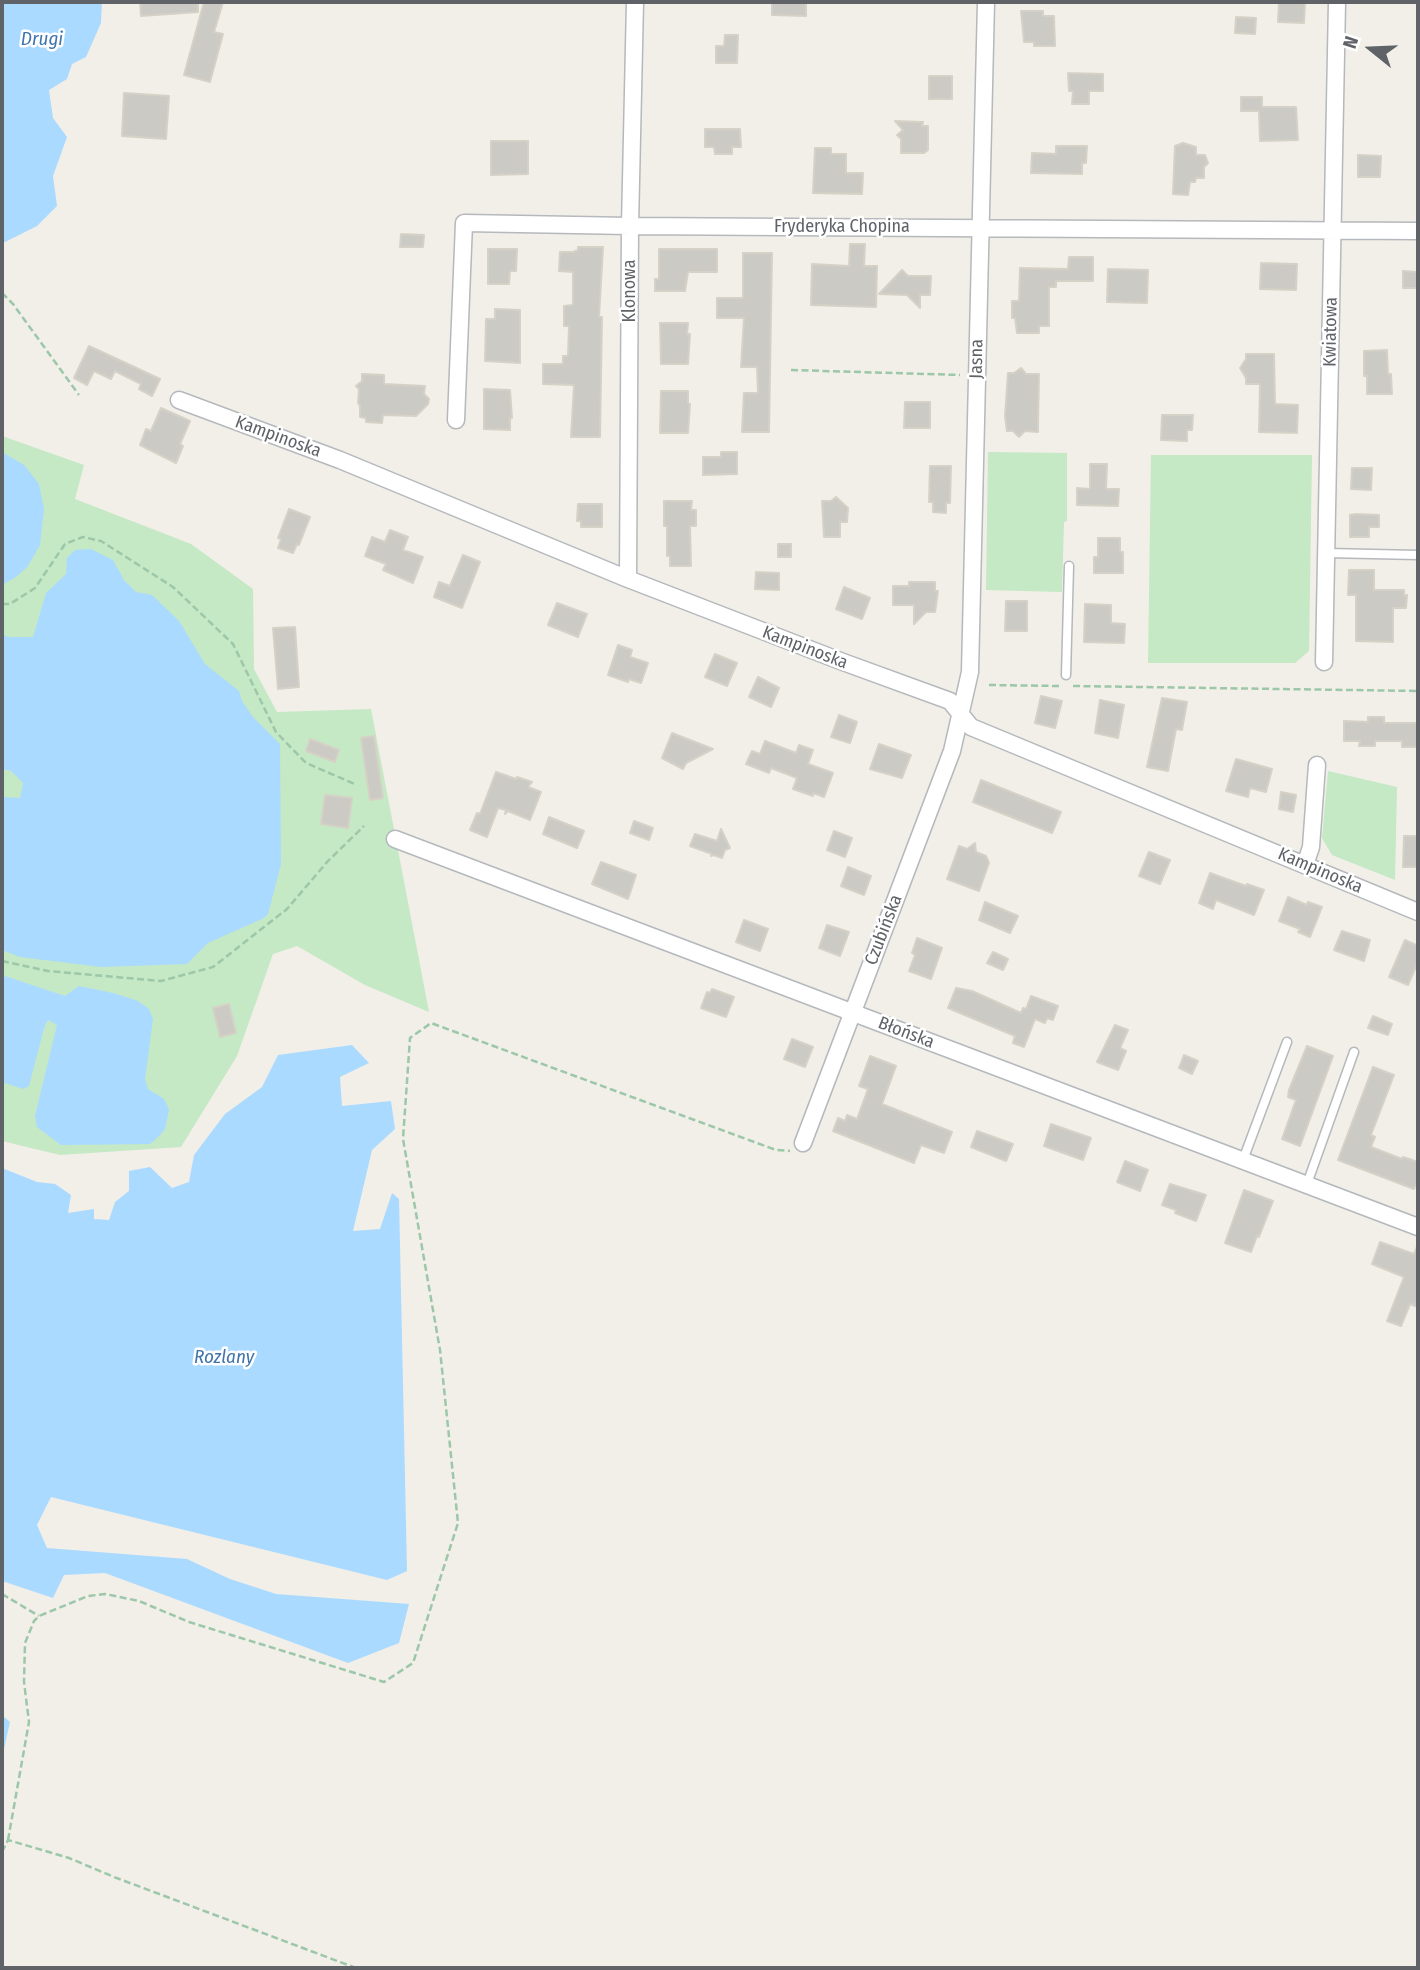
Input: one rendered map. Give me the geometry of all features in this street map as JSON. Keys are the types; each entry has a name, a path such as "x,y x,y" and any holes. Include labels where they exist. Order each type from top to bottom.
{"street":[{"name":"Klonowa","path":"628,579 630,226 635,2"},
{"name":"Jasna","path":"961,715 970,672 972,645 986,2"},
{"name":"Kwiatowa","path":"1324,662 1337,2"},
{"name":"Fryderyka Chopina","path":"456,420 464,223 1418,231"},
{"name":"Kampinoska","path":"179,400 341,460 628,579 843,663 950,701 971,727 1418,912"},
{"name":"Czubińska","path":"803,1143 951,751 961,715"},
{"path":"1305,864 1311,847 1317,765"},
{"name":"Błońska","path":"395,839 1418,1227"}],"lane":[{"path":"1326,553 1418,555"},
{"path":"1066,675 1069,566"},
{"path":"1243,1160 1287,1042"},
{"path":"1307,1184 1354,1052"}],"path":[{"path":"2,293 13,304 79,395"},
{"path":"792,370 968,375 977,383"},
{"path":"2,604 10,604 35,588 65,544 83,537 101,541 173,587 233,644 276,732 306,763 358,785"},
{"path":"989,685 1059,686"},
{"path":"1073,686 1418,691"},
{"path":"2,961 48,971 161,981 214,967 287,909 328,861 364,826"},
{"path":"2,1852 8,1840 29,1722 24,1682 26,1643 34,1621 39,1616 88,1596 105,1594 139,1601 189,1622 384,1682 413,1663 458,1523 440,1350 403,1139 410,1038 431,1023 776,1150 796,1151 803,1143"},
{"path":"2,1594 39,1616"},
{"path":"8,1840 69,1858 356,1968"}],"green space":[{"path":"2,436 84,465 75,499 191,544 253,589 254,669 277,712 371,709 429,1012 365,985 297,946 273,954 237,1056 181,1147 60,1155 2,1141"},
{"path":"988,452 1067,453 1067,521 1064,522 1062,592 986,590"},
{"path":"1151,455 1312,455 1309,651 1295,663 1148,663"},
{"path":"1328,771 1397,787 1395,880 1332,855 1322,838"}],"water":[{"name":"Drugi","path":"2,2 102,2 101,23 86,57 72,64 67,79 49,90 53,118 67,137 53,176 57,206 37,226 5,242 2,242"},
{"path":"2,452 24,465 39,484 44,509 40,545 28,566 2,585"},
{"path":"91,549 113,560 124,580 136,592 152,595 179,621 205,664 239,691 253,717 280,744 281,864 268,914 208,943 187,964 101,967 20,957 2,950 2,797 20,798 23,783 11,771 2,769 2,634 8,637 33,637 46,593 66,574 67,558 75,550"},
{"path":"2,975 65,996 79,986 113,993 138,1001 149,1009 153,1019 145,1079 148,1089 164,1099 169,1109 165,1129 158,1137 150,1144 61,1145 37,1127 35,1116 57,1025 48,1020 44,1028 29,1086 23,1089 2,1082"},
{"name":"Rozlany","path":"352,1045 369,1063 340,1077 342,1106 391,1101 395,1129 372,1150 353,1231 380,1229 392,1193 399,1199 407,1571 387,1580 51,1497 37,1525 47,1548 187,1559 230,1579 276,1594 409,1604 399,1643 348,1663 105,1573 64,1575 53,1598 2,1581 2,1168 37,1182 55,1184 71,1195 68,1213 94,1209 94,1219 109,1220 115,1202 129,1191 129,1171 150,1167 172,1188 189,1182 194,1155 225,1114 262,1087 278,1055"},
{"path":"2,1715 10,1722 2,1758"}],"building":[{"path":"140,2 198,2 198,12 141,16"},
{"path":"204,2 223,2 214,32 223,34 210,82 184,75"},
{"path":"772,2 806,2 806,16 772,15"},
{"path":"1279,2 1305,2 1304,23 1278,22"},
{"path":"1021,11 1043,11 1043,16 1054,16 1055,46 1034,46 1034,42 1024,42"},
{"path":"1236,17 1256,18 1255,34 1235,33"},
{"path":"725,35 738,35 737,63 716,63 716,46 724,46"},
{"path":"1068,73 1103,74 1103,91 1089,91 1089,104 1072,104 1073,91 1069,91"},
{"path":"929,76 952,76 952,99 929,99"},
{"path":"124,93 169,96 166,139 122,136"},
{"path":"1241,97 1262,97 1262,107 1296,107 1298,140 1260,141 1259,111 1241,111"},
{"path":"895,121 923,122 922,126 928,126 928,150 924,153 901,153 901,139 897,135 903,130"},
{"path":"705,129 740,129 741,147 732,147 732,154 715,154 714,147 705,147"},
{"path":"491,141 528,141 528,174 491,175"},
{"path":"1183,143 1196,147 1196,155 1205,155 1208,163 1204,167 1204,178 1196,178 1195,182 1190,182 1188,195 1173,194 1175,146"},
{"path":"1056,146 1087,146 1082,174 1031,173 1032,153 1056,154"},
{"path":"815,148 831,148 831,154 846,154 846,173 863,173 862,194 813,193"},
{"path":"1358,155 1381,156 1380,177 1358,177"},
{"path":"401,234 424,235 423,247 400,247"},
{"path":"850,244 865,244 864,266 877,266 876,307 811,305 812,264 849,266"},
{"path":"578,247 603,247 599,317 602,317 600,437 571,437 574,385 543,384 543,364 563,364 563,356 568,356 569,326 564,326 564,306 573,305 573,272 559,271 560,252 573,252 578,250"},
{"path":"488,249 517,249 516,271 510,271 509,284 488,284"},
{"path":"659,249 717,249 717,272 688,272 685,291 655,291 655,279 659,279"},
{"path":"743,253 772,253 769,432 742,432 744,393 758,393 757,367 741,367 744,318 717,318 717,298 743,298"},
{"path":"1069,257 1093,257 1093,281 1056,281 1056,287 1049,287 1049,326 1039,326 1039,333 1017,333 1015,318 1012,318 1012,301 1019,301 1020,268 1068,269"},
{"path":"1261,263 1297,264 1296,290 1260,289"},
{"path":"1108,269 1148,270 1147,303 1107,302"},
{"path":"902,270 908,276 931,276 930,295 920,295 920,308 907,295 879,294"},
{"path":"1403,271 1418,272 1418,288 1403,288"},
{"path":"495,309 520,310 520,363 485,361 486,319 495,319"},
{"path":"660,323 688,323 688,364 661,364"},
{"path":"89,346 160,379 152,396 139,389 141,384 115,371 111,379 94,371 87,385 74,378"},
{"path":"1387,350 1392,394 1367,394 1364,351"},
{"path":"1246,354 1274,354 1275,404 1298,405 1297,433 1259,432 1260,384 1246,384 1246,378 1240,368"},
{"path":"1021,368 1026,374 1039,374 1038,432 1025,431 1019,437 1013,431 1007,431 1005,416 1008,373 1014,373"},
{"path":"362,374 384,375 384,384 425,386 424,394 429,399 428,404 416,416 383,415 382,423 366,422 366,418 360,417 359,389 356,386 362,381"},
{"path":"484,389 510,390 510,430 484,429"},
{"path":"661,391 688,391 688,433 660,433"},
{"path":"905,402 930,402 930,428 904,428"},
{"path":"161,408 190,421 180,444 183,446 176,463 140,445 146,429 151,431"},
{"path":"1162,415 1193,415 1192,430 1187,430 1187,441 1161,440"},
{"path":"721,452 737,452 737,474 703,475 703,457 721,457"},
{"path":"1090,464 1107,464 1106,489 1119,489 1118,506 1077,505 1077,488 1090,489"},
{"path":"930,466 951,466 950,503 946,503 946,513 933,512 933,502 929,502"},
{"path":"1352,468 1372,468 1371,490 1351,489"},
{"path":"836,497 848,508 847,522 840,522 840,537 824,537 822,501 831,501"},
{"path":"664,501 692,501 691,510 696,510 696,526 690,526 691,566 670,566 670,556 667,556 667,526 664,526"},
{"path":"578,504 602,504 602,527 581,527 581,521 577,521"},
{"path":"289,509 310,517 293,553 278,548 281,539 278,538"},
{"path":"1350,515 1379,515 1379,527 1369,527 1369,537 1350,537"},
{"path":"390,530 408,537 403,550 423,557 413,583 383,570 386,564 365,556 372,537 385,542"},
{"path":"1098,538 1120,538 1123,573 1094,573 1094,557 1098,557"},
{"path":"778,544 791,544 791,557 778,557"},
{"path":"463,555 480,562 462,608 434,597 439,582 450,586"},
{"path":"1349,570 1374,570 1374,590 1404,590 1404,595 1407,595 1406,608 1393,608 1393,642 1356,641 1356,595 1348,595"},
{"path":"756,572 779,573 779,590 755,589"},
{"path":"909,582 935,582 935,591 938,591 935,612 926,612 914,624 914,605 893,605 893,586 909,586"},
{"path":"844,587 870,598 862,619 836,609"},
{"path":"1006,601 1027,601 1027,631 1005,631"},
{"path":"557,603 587,614 578,637 548,625"},
{"path":"1085,604 1111,605 1111,623 1125,624 1124,643 1084,642"},
{"path":"295,627 299,687 278,689 273,628"},
{"path":"618,645 632,650 630,657 648,663 641,683 608,675"},
{"path":"715,654 737,663 727,686 705,677"},
{"path":"758,677 779,688 771,707 749,697"},
{"path":"1041,696 1062,701 1055,728 1035,723"},
{"path":"1162,698 1187,702 1182,730 1176,729 1168,771 1147,767"},
{"path":"1100,700 1124,705 1118,738 1095,733"},
{"path":"839,715 857,722 850,743 831,737"},
{"path":"1368,717 1384,717 1384,723 1418,723 1418,747 1402,747 1402,741 1375,741 1375,746 1359,746 1360,741 1344,741 1344,721 1368,722"},
{"path":"672,733 713,749 686,763 683,769 662,758"},
{"path":"374,736 383,798 370,800 361,738"},
{"path":"310,739 339,750 335,762 306,751"},
{"path":"765,741 796,753 799,745 813,750 808,764 833,773 824,797 793,789 797,778 771,768 769,773 746,764 752,751 760,754"},
{"path":"879,744 911,755 902,778 870,769"},
{"path":"1236,759 1272,769 1266,792 1250,788 1248,797 1226,791"},
{"path":"496,772 532,782 528,787 541,792 530,820 508,811 505,814 506,810 498,808 487,837 470,830 477,813 480,814"},
{"path":"981,780 1061,812 1052,833 973,802"},
{"path":"1281,792 1296,795 1293,812 1279,809"},
{"path":"325,795 352,798 348,828 321,824"},
{"path":"549,817 584,831 577,848 543,834"},
{"path":"634,821 653,828 649,840 630,833"},
{"path":"721,829 730,848 725,850 722,858 690,846 695,834 717,841"},
{"path":"834,831 852,838 845,857 827,850"},
{"path":"1404,836 1418,836 1418,867 1403,867"},
{"path":"975,843 976,852 986,856 989,863 979,891 947,879 959,846 967,849"},
{"path":"1149,852 1170,860 1160,884 1139,876"},
{"path":"601,862 636,875 628,899 592,884"},
{"path":"848,867 871,876 864,895 841,886"},
{"path":"1210,873 1264,890 1254,915 1216,900 1213,909 1199,903"},
{"path":"1288,897 1307,905 1308,902 1322,907 1310,937 1298,932 1300,929 1279,921"},
{"path":"985,902 1018,916 1010,933 979,920"},
{"path":"744,920 768,929 760,951 736,942"},
{"path":"827,925 849,932 840,956 819,948"},
{"path":"1342,931 1370,940 1364,961 1334,950"},
{"path":"917,938 942,948 931,979 909,971"},
{"path":"1405,940 1418,946 1418,962 1408,985 1389,977"},
{"path":"993,952 1008,959 1003,970 987,963"},
{"path":"956,988 972,991 1021,1013 1023,1008 1026,1009 1031,996 1058,1006 1053,1020 1047,1018 1045,1023 1035,1019 1024,1047 1013,1043 1015,1036 948,1008"},
{"path":"712,989 734,997 726,1017 701,1008 707,992 710,993"},
{"path":"229,1004 236,1033 220,1037 213,1008"},
{"path":"1373,1016 1392,1024 1388,1035 1368,1028"},
{"path":"1115,1025 1128,1030 1120,1048 1126,1051 1118,1070 1097,1062"},
{"path":"792,1039 813,1047 805,1067 784,1059"},
{"path":"1307,1046 1333,1056 1300,1146 1282,1139 1296,1100 1288,1097 1289,1090"},
{"path":"1184,1055 1198,1061 1192,1074 1179,1068"},
{"path":"870,1056 896,1066 882,1104 952,1132 944,1153 921,1145 914,1163 833,1131 838,1118 845,1121 847,1115 857,1119 868,1089 859,1086"},
{"path":"1373,1067 1394,1075 1371,1135 1375,1137 1371,1147 1418,1162 1418,1179 1414,1189 1338,1160"},
{"path":"1051,1124 1091,1138 1083,1160 1044,1146"},
{"path":"977,1131 1013,1144 1006,1161 971,1147"},
{"path":"1125,1161 1148,1170 1140,1191 1117,1182"},
{"path":"1170,1184 1206,1195 1196,1221 1162,1205"},
{"path":"1244,1190 1273,1201 1251,1252 1225,1243"},
{"path":"1380,1242 1414,1254 1418,1244 1418,1307 1410,1304 1401,1326 1387,1321 1404,1277 1372,1264"}]}
